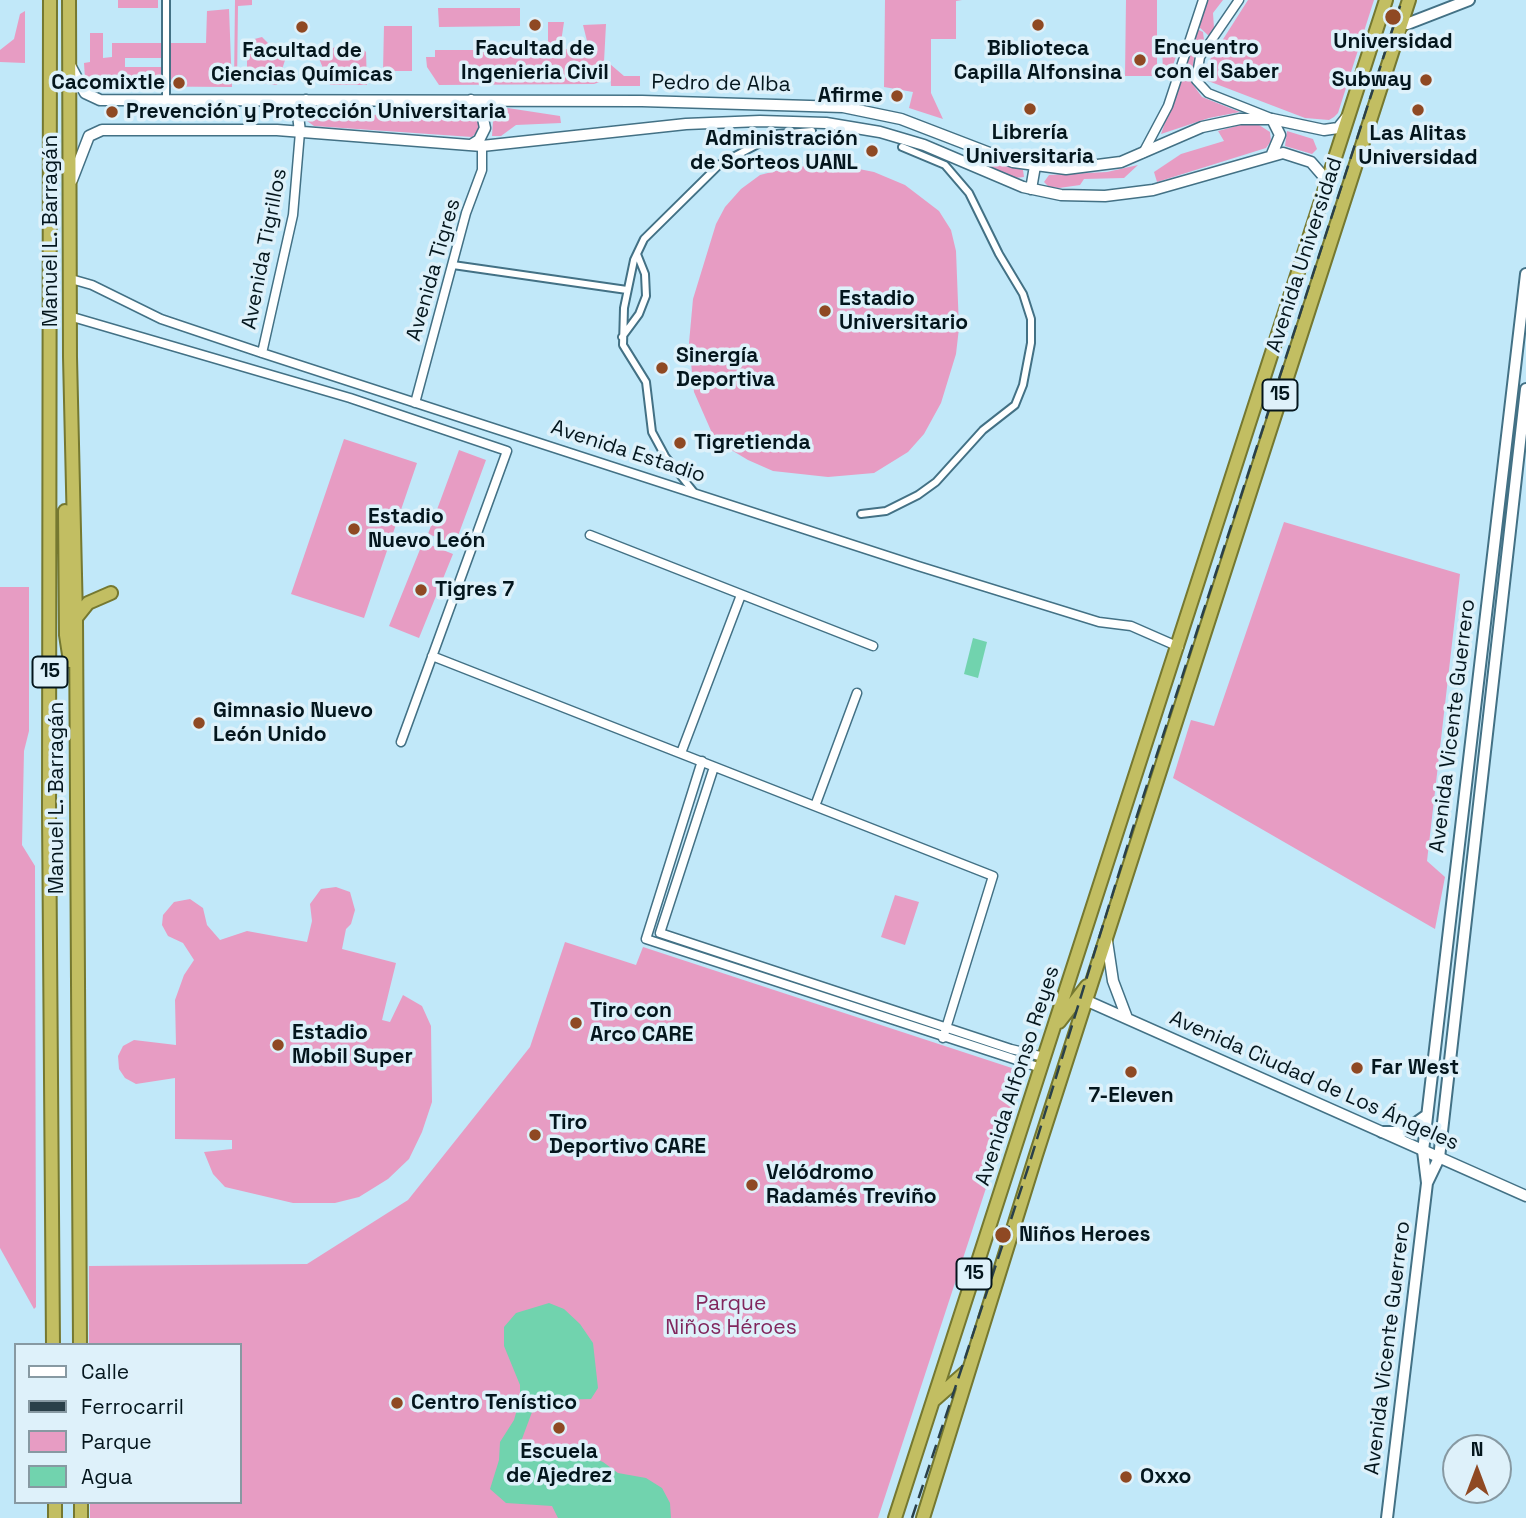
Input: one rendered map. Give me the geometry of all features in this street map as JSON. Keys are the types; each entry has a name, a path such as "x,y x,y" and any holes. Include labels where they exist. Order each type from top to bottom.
{"highway":[{"name":"Manuel L. Barragán","path":"50,0 49,810 53,1343"},
{"name":"Manuel L. Barragán","path":"69,0 69,316 76,618 80,1343"},
{"name":"Avenida Universidad","path":"1179,647 1386,0"},
{"name":"Avenida Universidad","path":"1188,681 1409,0"},
{"path":"72,487 65,508 66,635 75,678"},
{"path":"1222,577 1227,498"},
{"path":"76,618 88,603 111,593"},
{"name":"Avenida Alfonso Reyes","path":"895,1518 1179,647"},
{"name":"Avenida Alfonso Reyes","path":"923,1518 1188,681"},
{"path":"1054,1029 1093,978"},
{"path":"933,1401 968,1370"}],"main road":[{"path":"1407,24 1463,1"},
{"name":"Avenida Vicente Guerrero","path":"1387,1518 1427,1184 1423,1151 1427,1115 1526,274"},
{"name":"Avenida Vicente Guerrero","path":"1427,1184 1439,1158 1526,389"},
{"path":"1382,1132 1403,1132 1427,1115"}],"street":[{"path":"166,0 166,100"},
{"path":"1143,153 1168,106 1203,0"},
{"path":"1239,0 1200,57 1196,79 1208,93 1272,119 1280,135 1272,154"},
{"name":"Pedro de Alba","path":"70,65 85,93 93,99 471,100 843,107 901,119 1013,162 1035,166 1086,168 1112,164 1211,125 1247,118 1272,119 1311,129 1331,130 1343,122 1353,101"},
{"path":"300,132 298,115 306,100"},
{"path":"470,145 479,140 485,128 481,109 471,100"},
{"name":"Pedro de Alba","path":"71,184 85,143 96,131 300,132 482,146 699,123 826,123 908,139 1031,189 1073,196 1116,196 1160,188 1272,154 1289,154 1311,162 1324,177 1326,187"},
{"path":"693,491 665,456 652,432 646,382 627,354 622,337 627,290 637,253 644,239 720,164 777,134 812,131"},
{"name":"Avenida Tigrillos","path":"262,353 289,240 300,132"},
{"name":"Avenida Tigres","path":"415,403 466,213 482,170 482,146"},
{"path":"861,514 886,511 918,495 936,482 984,430 1015,405 1023,385 1031,343 1031,319 1023,294 999,254 969,192 945,165 902,147"},
{"path":"1031,189 1035,166"},
{"path":"622,337 639,314 646,296 645,274 637,253"},
{"path":"453,265 627,290"},
{"name":"Avenida Estadio","path":"71,279 92,285 162,319 262,353 943,574 1100,622 1131,626 1179,647"},
{"path":"69,316 350,398 507,452 401,742"},
{"path":"590,535 873,646"},
{"path":"681,753 741,594"},
{"path":"432,656 993,876 943,1038"},
{"path":"815,806 858,692"},
{"path":"702,761 646,939 943,1038 1042,1063"},
{"path":"714,766 660,933 1042,1063"},
{"path":"1106,937 1113,981 1126,1018"},
{"name":"Avenida Ciudad de Los Ángeles","path":"1085,1000 1526,1196"},
{"path":"872,1014 875,1004"}],"green space":[{"path":"118,0 158,0 158,8 118,8"},
{"path":"235,0 252,0 252,5 238,6 237,83 234,83"},
{"path":"885,0 962,0 956,1 956,39 931,39 931,93 943,119 909,108 913,92 884,87"},
{"path":"1126,0 1157,0 1157,76 1125,76"},
{"path":"1206,0 1223,0 1213,13 1214,28 1209,36 1198,26"},
{"path":"1248,0 1374,0 1338,113 1334,117 1329,120 1305,118 1203,79 1206,66"},
{"path":"438,8 520,8 520,26 439,27"},
{"path":"229,9 232,87 94,86 85,79 84,63 90,62 90,33 103,33 103,58 112,57 112,43 206,43 207,11","holes":["125,58 166,58 166,67 125,67"]},
{"path":"25,11 25,63 0,62 0,50 14,39 20,14"},
{"path":"548,22 564,22 560,49 589,49 583,25 606,24 603,81 594,84 439,85 427,67 426,57 435,57 435,50 548,50"},
{"path":"384,26 412,26 412,71 383,71"},
{"path":"1197,29 1203,32 1204,40 1194,58 1191,82 1202,97 1240,112 1209,118 1161,134"},
{"path":"262,37 272,47 287,54 277,85 247,81 247,41"},
{"path":"1162,42 1181,42 1169,77 1163,76"},
{"path":"358,44 366,52 367,85 330,85 318,56 335,47 344,58"},
{"path":"610,64 624,76 640,76 640,86 611,86"},
{"path":"488,105 560,116 561,123 516,125 501,136 492,136 493,121"},
{"path":"392,106 469,107 478,113 480,129 472,137 314,126 303,118 305,110 311,107 320,107 326,114 391,115"},
{"path":"1244,124 1259,125 1270,132 1271,141 1266,148 1157,182 1154,172 1181,154 1224,141 1218,131"},
{"path":"1287,131 1313,139 1317,149 1312,154 1285,146"},
{"path":"979,156 1023,170 1024,177 1015,178 969,158"},
{"path":"1138,165 1124,178 1084,179 1080,185 1059,188 1049,187 1044,182 1049,175 1107,172"},
{"name":"Estadio Universitario","path":"795,166 849,167 874,172 905,185 939,211 951,230 956,251 959,328 956,354 941,403 924,434 908,452 874,473 828,477 773,471 748,460 728,448 712,433 694,392 689,343 693,299 716,224 725,207 741,189 760,175"},
{"name":"Estadio Nuevo León","path":"344,439 417,463 364,618 291,594"},
{"name":"Tigres 7","path":"459,450 486,460 455,544 428,534"},
{"path":"1284,522 1460,574 1427,861 1445,877 1435,929 1173,778 1191,720 1214,726"},
{"name":"Tigres 7","path":"423,542 453,554 419,638 389,626"},
{"path":"0,587 29,587 29,731 24,751 22,845 35,866 34,1309 0,1248"},
{"name":"Estadio Mobil Super","path":"336,887 350,892 355,910 351,924 346,929 342,949 396,963 382,1020 390,1022 403,995 422,1006 431,1026 432,1102 422,1132 409,1159 388,1179 359,1197 335,1203 293,1203 225,1187 213,1174 204,1152 232,1149 232,1140 175,1139 175,1078 136,1084 125,1078 119,1069 118,1056 123,1046 134,1040 176,1045 175,1000 184,975 194,960 183,943 168,936 162,925 163,915 174,902 190,899 203,908 207,925 220,940 247,931 307,942 312,921 310,904 321,889"},
{"path":"895,895 919,902 905,945 881,937"},
{"name":"Parque Niños Héroes","path":"565,942 636,965 643,947 1024,1072 878,1518 90,1518 90,1504 242,1504 242,1343 89,1343 89,1266 307,1264 408,1200 530,1047"}],"water":[{"path":"973,638 987,642 978,678 964,674"},
{"path":"549,1303 564,1309 580,1324 593,1343 598,1388 591,1399 549,1400 535,1404 519,1447 527,1450 537,1446 548,1455 582,1453 603,1462 618,1473 646,1478 662,1488 670,1503 671,1518 558,1518 552,1506 506,1503 490,1489 499,1460 500,1442 514,1420 520,1399 520,1385 504,1346 504,1327 516,1313"}],"railway":[{"path":"912,1518 1028,1168 1132,831 1402,0"}],"place":[{"name":"Universidad","path":"1393,17"},
{"name":"Facultad de Ingenieria Civil","path":"535,25"},
{"name":"Biblioteca Capilla Alfonsina","path":"1038,25"},
{"name":"Facultad de Ciencias Químicas","path":"302,27"},
{"name":"Encuentro con el Saber","path":"1140,60"},
{"name":"Subway","path":"1426,80"},
{"name":"Cacomixtle","path":"179,83"},
{"name":"Afirme","path":"897,96"},
{"name":"Librería Universitaria","path":"1030,109"},
{"name":"Las Alitas Universidad","path":"1418,110"},
{"name":"Prevención y Protección Universitaria","path":"112,112"},
{"name":"Administración de Sorteos UANL","path":"872,151"},
{"name":"Estadio Universitario","path":"825,311"},
{"name":"Sinergía Deportiva","path":"662,368"},
{"name":"Tigretienda","path":"680,443"},
{"name":"Estadio Nuevo León","path":"354,529"},
{"name":"Tigres 7","path":"421,590"},
{"name":"Gimnasio Nuevo León Unido","path":"199,723"},
{"name":"Tiro con Arco CARE","path":"576,1023"},
{"name":"Estadio Mobil Super","path":"278,1045"},
{"name":"Far West","path":"1357,1068"},
{"name":"7-Eleven","path":"1131,1072"},
{"name":"Tiro Deportivo CARE","path":"535,1135"},
{"name":"Velódromo Radamés Treviño","path":"752,1185"},
{"name":"Niños Heroes","path":"1003,1235"},
{"name":"Centro Tenístico","path":"397,1403"},
{"name":"Escuela de Ajedrez","path":"559,1428"},
{"name":"Oxxo","path":"1126,1477"}]}
